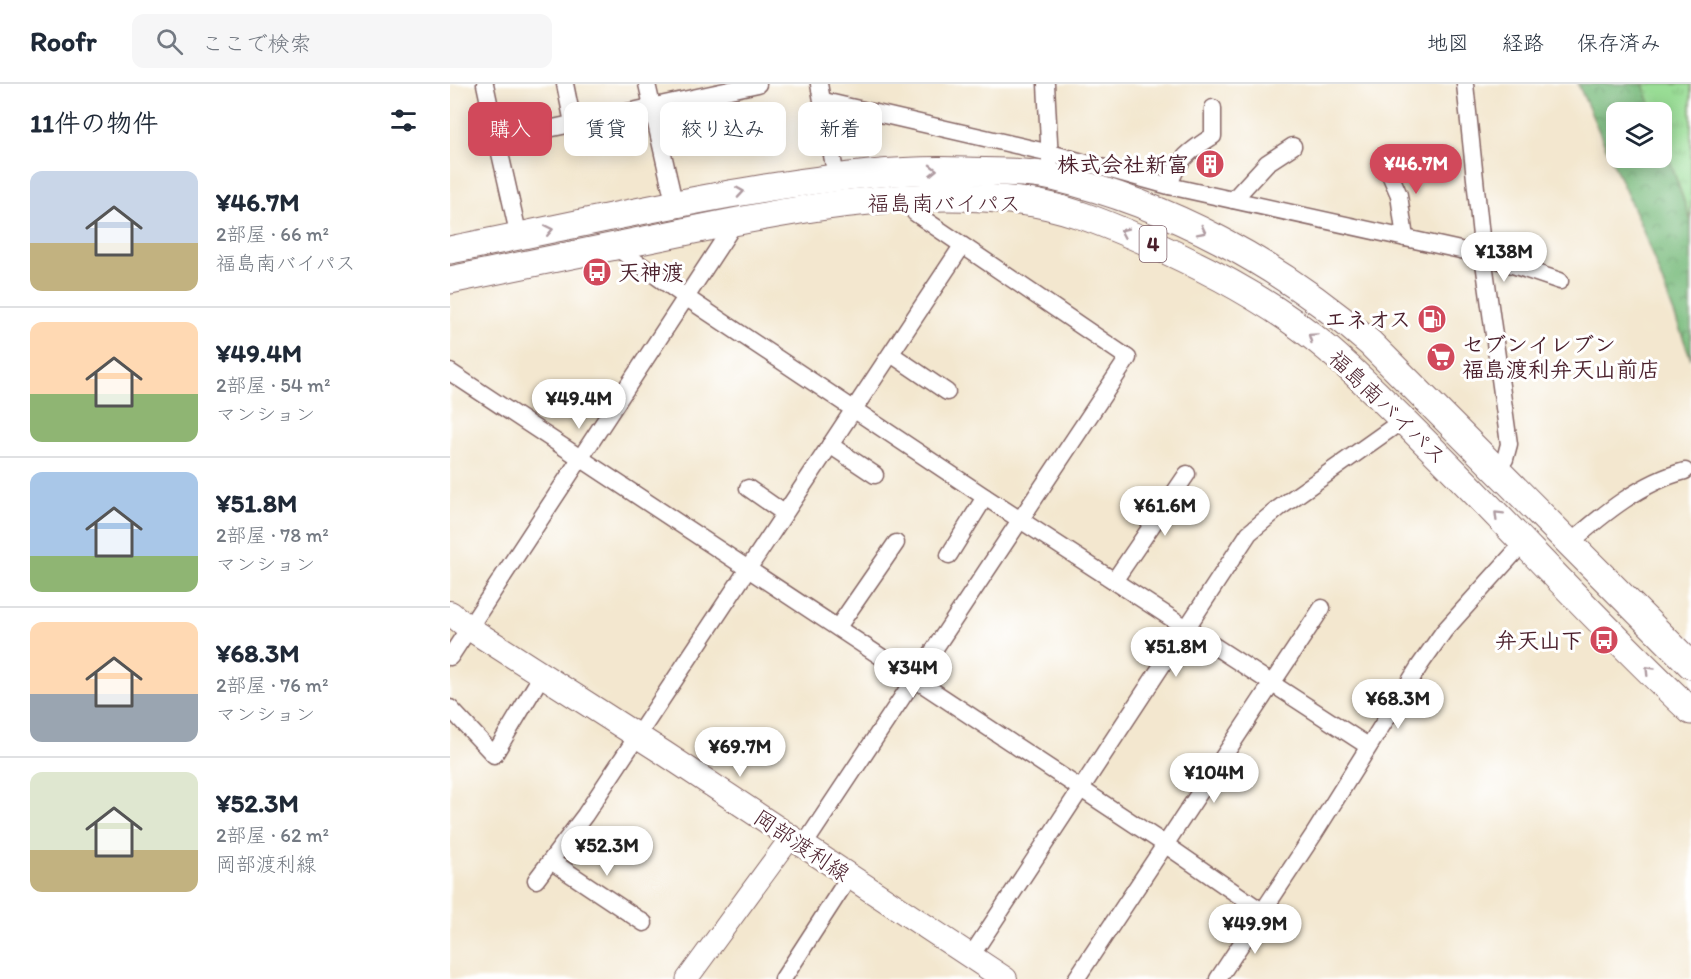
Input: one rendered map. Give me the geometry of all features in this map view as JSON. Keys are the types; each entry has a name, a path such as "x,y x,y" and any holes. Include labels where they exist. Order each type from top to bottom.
{"highway":[{"name":"福島南バイパス","path":"450,250 674,202 836,177 888,171 1050,165 1174,217 1285,277 1331,310 1370,343 1691,665"},
{"name":"福島南バイパス","path":"450,279 804,208 911,199 1022,201 1111,226 1166,250 1274,310 1328,348 1525,541 1691,711"}],"main road":[{"name":"岡部渡利線","path":"450,612 469,628 638,736 1005,979"}],"street":[{"path":"485,84 489,102"},
{"path":"565,84 569,102"},
{"path":"647,84 674,202"},
{"path":"648,108 738,86 758,84"},
{"path":"819,84 824,101 836,177"},
{"path":"1046,84 1050,165"},
{"path":"1465,84 1483,255 1509,444 1505,459 1497,470"},
{"path":"824,101 1050,165 1169,186 1483,255 1560,281"},
{"path":"1169,186 1174,169 1184,155 1213,136 1213,108"},
{"path":"1233,200 1268,163 1293,146"},
{"path":"501,156 519,237"},
{"path":"1385,163 1399,195 1405,238"},
{"path":"687,979 797,841 915,679 1128,358 915,213 911,199"},
{"path":"450,657 736,221"},
{"path":"615,246 687,298 855,408 985,497 1272,686 1368,746"},
{"path":"536,880 638,736 746,569 962,246"},
{"path":"891,354 946,392"},
{"path":"450,372 746,569 838,627 1263,912"},
{"path":"971,956 1080,789 1188,630 1249,533 1279,508 1403,420"},
{"path":"830,445 875,476"},
{"path":"1570,543 1600,516 1620,503 1657,482 1685,471"},
{"path":"1114,581 1187,474"},
{"path":"748,488 784,513"},
{"path":"949,555 985,497"},
{"path":"1218,979 1444,632 1525,541"},
{"path":"838,627 896,543"},
{"path":"1076,979 1322,608"},
{"path":"450,708 494,755 542,675"},
{"path":"551,861 644,923"},
{"path":"783,979 849,877"}],"green space":[{"path":"1578,84 1691,84 1691,359 1642,228 1615,168 1672,168 1672,102 1606,102 1606,147"},
{"path":"1643,84 1691,84 1691,221 1672,167 1672,102 1649,102"}],"place":[{"name":"株式会社新富","path":"1210,164"},
{"name":"天神渡","path":"597,272"},
{"name":"エネオス","path":"1432,319"},
{"name":"セブンイレブン 福島渡利弁天山前店","path":"1441,357"},
{"name":"弁天山下","path":"1604,640"}]}
